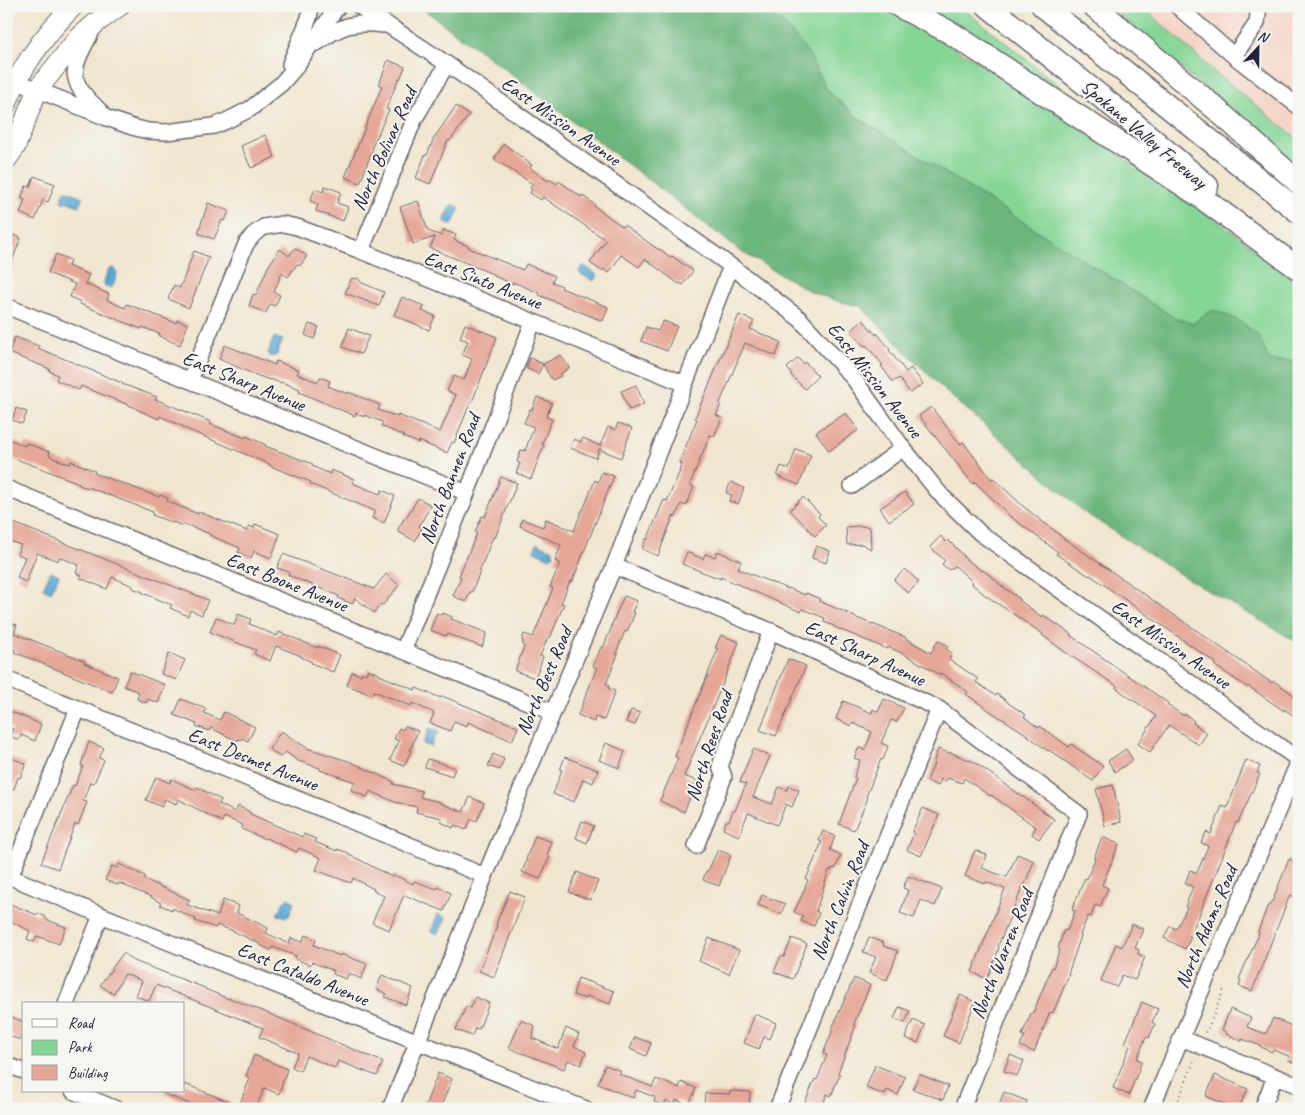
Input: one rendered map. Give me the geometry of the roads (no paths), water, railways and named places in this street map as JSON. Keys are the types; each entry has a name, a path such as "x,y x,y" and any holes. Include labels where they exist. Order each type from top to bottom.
{"highway":[{"path":"900,6 950,33 1186,186 1299,269"},
{"name":"Spokane Valley Freeway","path":"988,6 1130,120 1299,264"},
{"name":"Spokane Valley Freeway","path":"1043,6 1299,212"},
{"path":"1094,6 1216,109 1299,183"}],"main road":[{"path":"6,104 16,82 32,56 52,29 73,6"},
{"path":"6,160 15,147 37,90 77,40 119,6"}],"street":[{"path":"281,84 309,18 311,6"},
{"path":"16,82 132,127 148,131 166,132 202,129 226,121 250,108 281,84 294,69 338,6"},
{"name":"East Mission Avenue","path":"359,6 447,64 731,266 800,319 854,379 903,448 940,494 980,533 1299,760"},
{"path":"1177,6 1234,56 1299,106"},
{"path":"1234,56 1257,24 1260,6"},
{"path":"308,49 344,26 367,22 388,26"},
{"path":"96,23 76,63 75,79 78,87 87,99 107,118"},
{"name":"North Bolivar Road","path":"361,251 414,120 447,64"},
{"name":"East Sinto Avenue","path":"190,380 246,244 254,234 264,227 283,224 297,227 361,251 685,384"},
{"name":"North Best Road","path":"390,1109 552,712 614,566 731,266"},
{"name":"East Sharp Avenue","path":"6,306 467,493"},
{"name":"North Bannen Road","path":"403,651 533,322"},
{"path":"852,486 903,448"},
{"name":"East Boone Avenue","path":"6,488 552,712"},
{"name":"East Sharp Avenue","path":"614,566 771,631 939,709 1079,814"},
{"name":"North Rees Road","path":"696,846 724,777 720,766 771,631"},
{"name":"East Desmet Avenue","path":"6,679 485,876"},
{"path":"8,876 78,708"},
{"name":"North Calvin Road","path":"777,1109 939,709"},
{"name":"North Adams Road","path":"1151,1109 1299,760"},
{"name":"North Warren Road","path":"962,1109 1079,814"},
{"name":"East Cataldo Avenue","path":"8,876 586,1109"},
{"path":"67,1002 101,915"},
{"path":"1181,1038 1299,1086"},
{"path":"6,1064 22,1071"},
{"path":"1262,1109 1276,1076"},
{"path":"75,1092 116,1109"}],"water":[{"path":"65,190 83,197 79,206 61,201"},
{"path":"452,204 460,208 452,225 444,221"},
{"path":"583,266 594,272 597,276 594,281 580,274 579,270"},
{"path":"112,268 116,270 117,274 113,286 109,288 105,286 104,282 108,270"},
{"path":"274,337 283,340 276,356 274,355 273,357 268,353"},
{"path":"537,543 553,550 553,556 551,555 550,558 534,551"},
{"path":"51,571 59,575 51,592 43,588"},
{"path":"429,728 439,732 435,736 431,747 423,744"},
{"path":"287,898 294,902 289,916 279,916 277,913"},
{"path":"438,914 446,918 438,934 431,931"}]}
